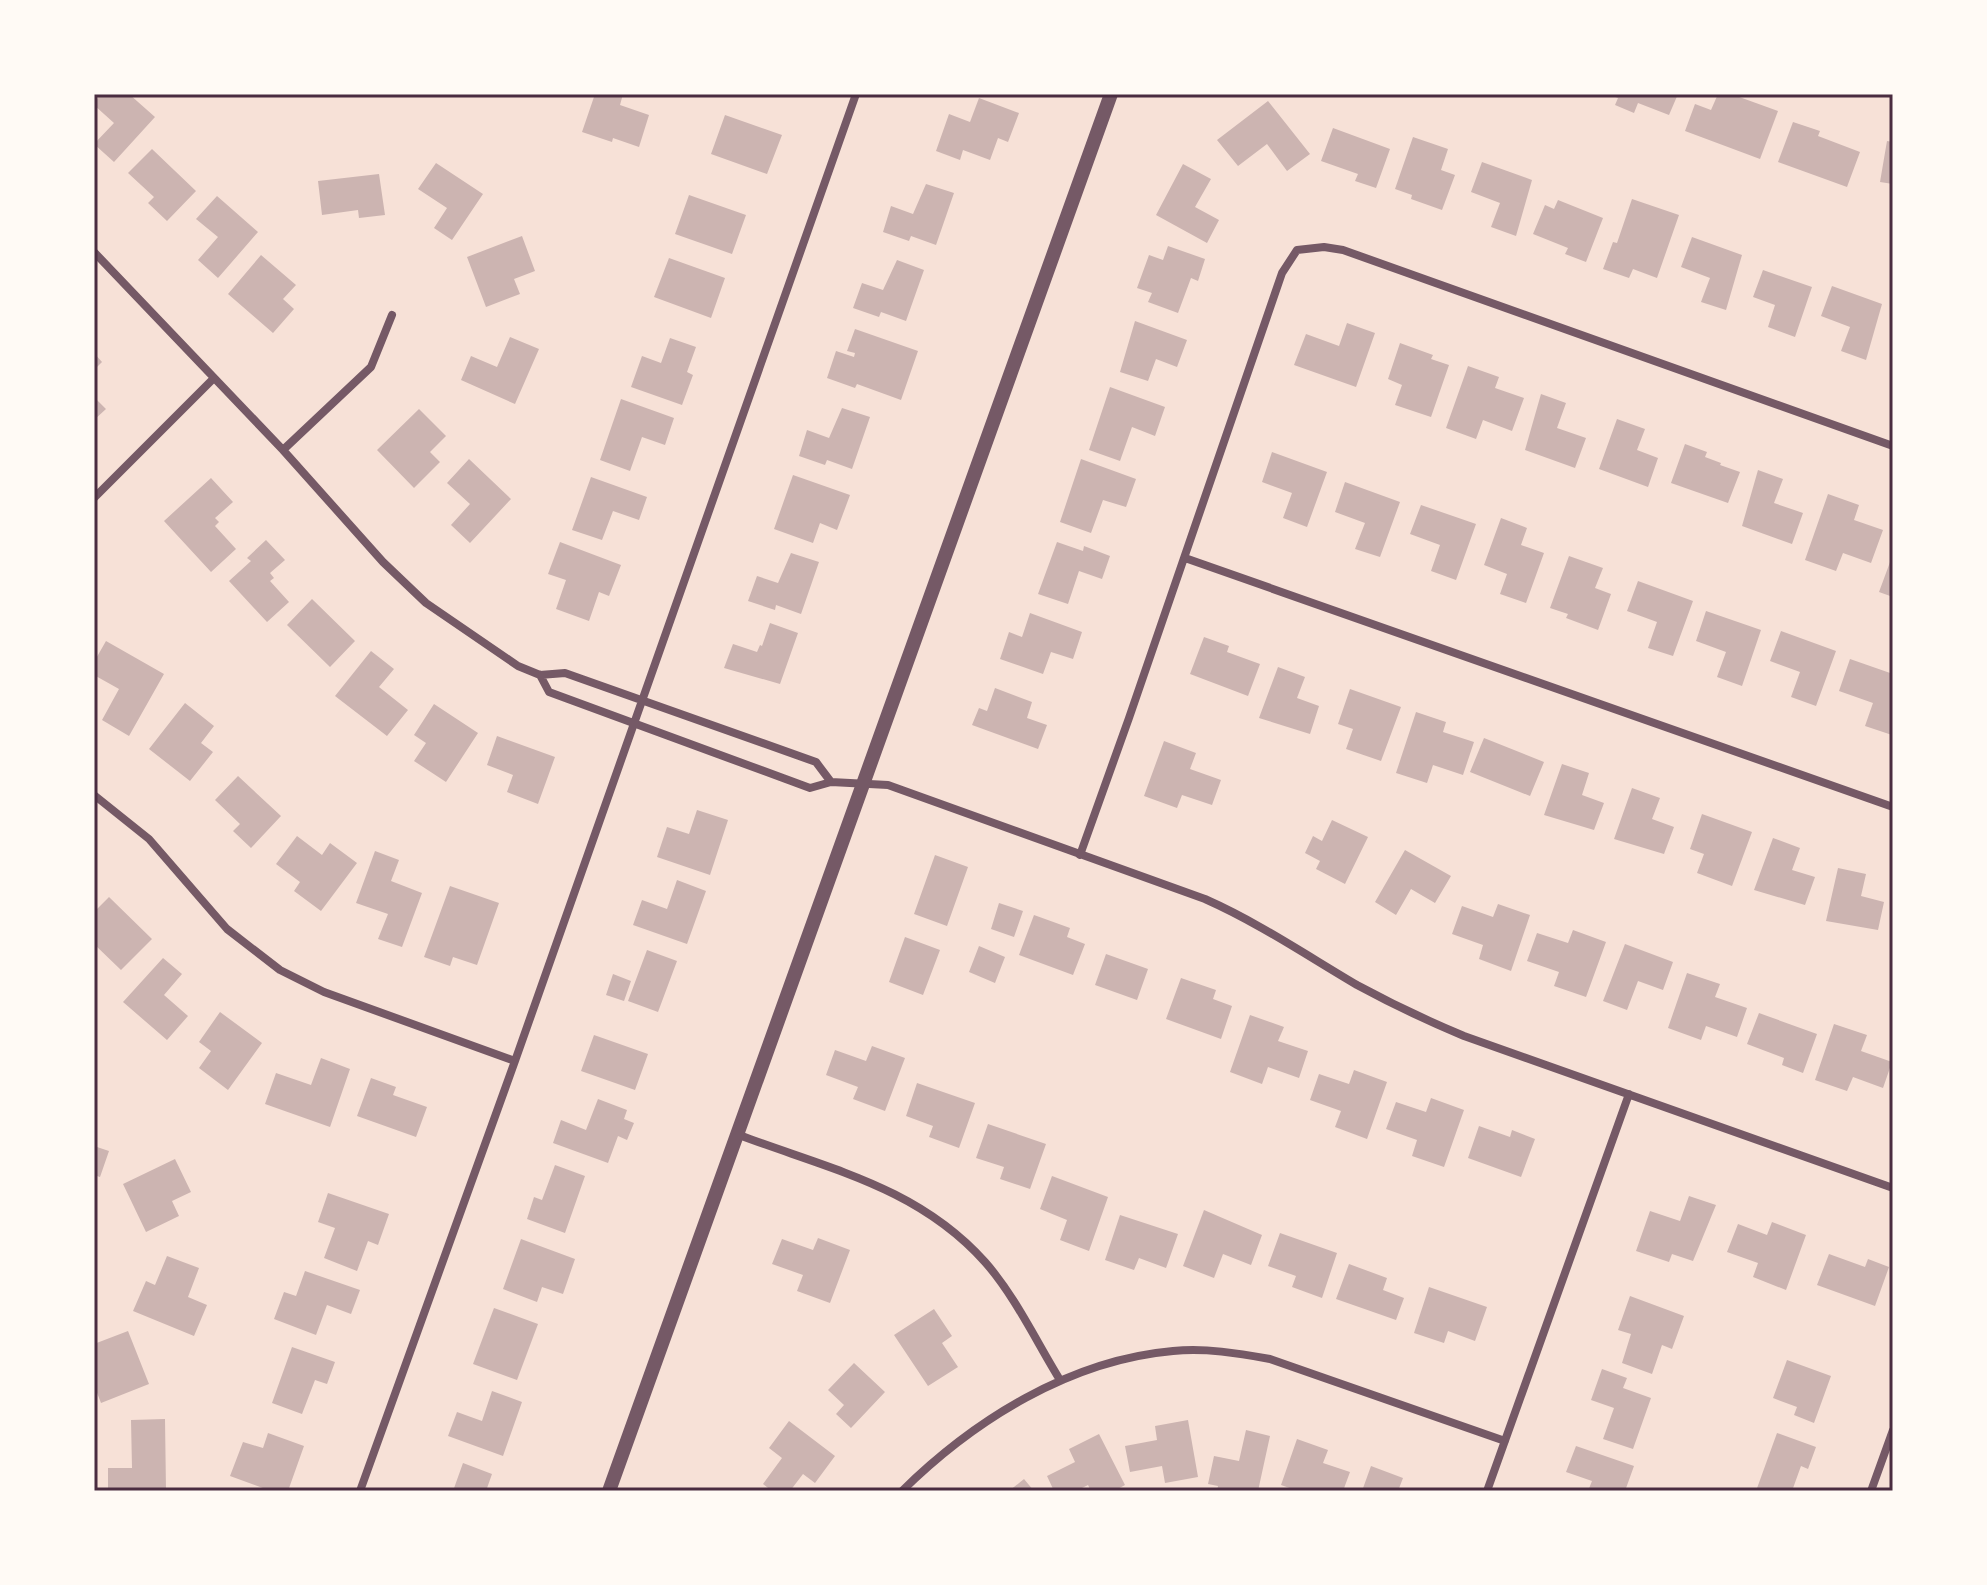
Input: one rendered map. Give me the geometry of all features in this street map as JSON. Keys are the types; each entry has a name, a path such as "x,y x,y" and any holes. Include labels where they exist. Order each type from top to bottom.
{"street":[{"path":"360,1491 856,94"},
{"path":"609,1491 1111,94"},
{"path":"1080,855 1282,273 1297,250 1324,247 1343,250 1893,446"},
{"path":"94,252 283,450 383,562 426,603 506,658 540,675 565,673 816,762 831,782"},
{"path":"283,450 371,367 392,315"},
{"path":"94,498 213,379"},
{"path":"1185,558 1893,807"},
{"path":"540,675 549,692 810,788 831,782 888,785 1205,899 1244,916 1358,985 1421,1018 1893,1188"},
{"path":"94,795 149,839 227,929 280,970 324,992 515,1061"},
{"path":"1487,1491 1629,1094"},
{"path":"739,1135 885,1188 937,1218 986,1263 1060,1380"},
{"path":"902,1491 973,1432 1060,1380 1139,1355 1175,1351 1230,1352 1292,1365 1505,1441"},
{"path":"1871,1491 1893,1430"}],"building":[{"path":"100,94 129,94 155,117 114,162 94,144 114,123 94,105"},
{"path":"595,94 623,94 620,105 649,115 639,147 582,132"},
{"path":"1607,94 1678,94 1669,115 1638,103 1634,113 1615,105 1618,98"},
{"path":"1718,94 1731,94 1778,111 1760,159 1685,131 1695,104 1711,110"},
{"path":"979,98 1019,113 1008,142 998,138 990,160 963,150 960,160 936,151 949,114 970,122"},
{"path":"1268,101 1310,154 1287,171 1267,144 1238,166 1217,140"},
{"path":"725,115 782,135 767,174 711,154"},
{"path":"1793,122 1820,131 1818,136 1860,152 1847,187 1778,162"},
{"path":"1333,128 1390,149 1376,188 1355,181 1358,174 1321,161"},
{"path":"1413,137 1448,149 1441,170 1455,175 1442,210 1411,199 1412,195 1395,189"},
{"path":"1887,141 1893,142 1893,184 1880,182"},
{"path":"152,149 196,191 167,221 148,203 154,197 128,173"},
{"path":"1482,162 1532,180 1516,236 1491,227 1500,203 1471,192"},
{"path":"436,163 483,194 452,240 434,228 447,208 418,189"},
{"path":"1183,164 1211,179 1195,207 1219,220 1207,243 1156,215"},
{"path":"379,174 385,215 359,218 358,210 322,215 318,181"},
{"path":"926,184 954,193 936,245 911,236 909,241 883,232 891,206 913,214"},
{"path":"689,195 746,215 732,254 675,234"},
{"path":"217,196 258,232 218,278 198,260 218,237 196,219"},
{"path":"1632,199 1679,215 1657,278 1633,269 1629,278 1603,269 1613,242 1617,243"},
{"path":"1558,200 1603,218 1586,262 1565,254 1568,248 1533,234 1545,205 1554,209"},
{"path":"522,236 535,271 514,279 520,294 486,307 467,257"},
{"path":"1692,237 1742,255 1726,310 1701,302 1710,278 1681,267"},
{"path":"1168,246 1205,259 1198,281 1191,278 1178,313 1148,302 1152,293 1137,288 1149,255 1163,260"},
{"path":"261,255 296,285 283,299 294,309 273,333 228,294"},
{"path":"669,258 725,278 711,318 654,297"},
{"path":"897,260 924,270 906,321 881,312 879,317 853,308 862,283 883,290"},
{"path":"1763,270 1812,287 1795,337 1768,327 1775,305 1753,297"},
{"path":"1832,286 1882,304 1866,360 1841,351 1850,327 1821,316"},
{"path":"1135,321 1187,340 1177,367 1156,359 1148,381 1120,372"},
{"path":"1347,323 1375,333 1356,387 1294,365 1306,334 1339,346"},
{"path":"855,329 918,351 901,400 857,384 855,388 827,378 836,351 854,357 855,353 847,351"},
{"path":"510,337 539,349 515,404 461,380 471,356 497,367"},
{"path":"670,338 696,347 687,372 693,375 682,405 631,387 642,356 661,363"},
{"path":"1400,343 1433,355 1431,359 1449,365 1431,417 1395,405 1402,385 1388,379"},
{"path":"94,353 102,362 94,370"},
{"path":"1468,366 1499,377 1495,388 1524,398 1512,431 1483,420 1476,439 1446,428"},
{"path":"1110,387 1165,407 1155,436 1132,427 1120,461 1089,450"},
{"path":"1541,394 1566,403 1557,428 1586,438 1575,468 1525,450"},
{"path":"94,397 106,409 94,420"},
{"path":"621,399 674,418 665,445 642,437 630,471 600,460"},
{"path":"842,408 870,417 852,469 827,460 825,465 799,456 807,430 829,438"},
{"path":"419,409 446,436 430,452 440,462 414,488 377,450"},
{"path":"1617,419 1645,429 1637,450 1658,458 1648,487 1599,469"},
{"path":"1685,444 1707,452 1705,457 1740,472 1728,503 1671,483"},
{"path":"1272,452 1327,472 1307,527 1283,518 1292,493 1262,482"},
{"path":"469,459 511,499 470,543 451,525 470,504 447,483"},
{"path":"1081,459 1136,479 1126,507 1103,500 1091,533 1060,522"},
{"path":"1758,470 1783,479 1774,503 1803,513 1792,544 1742,526"},
{"path":"793,475 850,495 837,530 820,523 813,543 774,529"},
{"path":"591,477 647,497 639,520 613,511 602,540 572,530"},
{"path":"211,478 233,502 215,518 219,522 215,526 236,549 211,572 164,521"},
{"path":"1345,482 1400,502 1380,557 1355,549 1365,523 1335,512"},
{"path":"1828,494 1859,505 1854,520 1883,530 1871,563 1843,553 1836,571 1805,560"},
{"path":"1421,505 1476,524 1456,580 1431,571 1440,545 1410,534"},
{"path":"1501,518 1527,528 1521,545 1544,553 1526,603 1500,594 1507,574 1484,565"},
{"path":"266,540 285,560 270,573 274,578 270,581 289,602 267,622 229,581 251,561 247,558"},
{"path":"560,542 621,565 609,596 599,592 589,621 556,609 566,580 548,574"},
{"path":"1057,542 1083,551 1084,546 1110,556 1102,579 1079,571 1068,604 1038,594"},
{"path":"791,553 819,562 801,614 776,605 775,610 748,601 757,576 778,583"},
{"path":"1893,554 1893,597 1879,592"},
{"path":"1569,556 1603,568 1595,588 1611,594 1598,630 1566,618 1568,614 1550,608"},
{"path":"1638,581 1693,601 1673,656 1648,648 1657,622 1627,611"},
{"path":"312,599 355,641 330,667 287,625"},
{"path":"1706,611 1761,630 1742,686 1717,677 1726,652 1696,641"},
{"path":"1030,613 1082,632 1073,659 1051,652 1043,674 1000,659 1009,632 1022,637"},
{"path":"770,623 798,633 780,684 724,668 733,644 757,652"},
{"path":"1781,631 1836,651 1816,706 1791,697 1800,672 1770,661"},
{"path":"1204,637 1229,646 1227,652 1260,664 1248,696 1190,674"},
{"path":"106,641 164,674 129,736 102,720 119,689 94,675 94,662"},
{"path":"371,651 394,669 379,687 408,710 387,736 335,696"},
{"path":"1850,659 1893,674 1892,735 1865,726 1873,703 1839,691"},
{"path":"1278,667 1305,677 1297,698 1319,706 1310,734 1259,718"},
{"path":"995,688 1032,702 1027,718 1047,725 1038,749 972,725 979,708 987,711"},
{"path":"1350,689 1401,707 1381,761 1346,749 1353,729 1338,724"},
{"path":"185,703 214,726 201,743 213,752 190,781 149,749"},
{"path":"434,704 478,733 446,782 414,761 426,743 414,735"},
{"path":"1416,712 1446,722 1443,732 1474,742 1463,775 1433,765 1427,783 1396,773"},
{"path":"497,736 555,757 538,804 507,792 513,775 487,765"},
{"path":"1484,738 1544,762 1530,796 1470,772"},
{"path":"1164,741 1196,753 1190,769 1221,780 1212,805 1182,795 1177,808 1144,796"},
{"path":"1562,764 1589,773 1582,795 1604,803 1594,830 1544,815"},
{"path":"238,776 281,816 251,848 233,831 240,824 215,800"},
{"path":"1632,788 1660,798 1652,819 1674,827 1664,854 1614,839"},
{"path":"697,810 728,820 710,875 657,857 667,827 689,834"},
{"path":"1702,814 1752,832 1732,886 1697,873 1704,854 1690,849"},
{"path":"1332,820 1368,837 1345,884 1316,869 1320,861 1305,853 1313,836 1322,841"},
{"path":"297,836 322,855 330,843 357,863 321,911 294,891 300,882 276,864"},
{"path":"1773,838 1800,848 1792,870 1815,877 1805,905 1754,890"},
{"path":"1405,850 1451,876 1435,903 1411,889 1396,915 1375,902"},
{"path":"375,851 399,860 391,881 422,893 402,947 378,939 388,914 356,903"},
{"path":"935,855 968,867 947,926 914,914"},
{"path":"1838,868 1866,874 1861,896 1884,902 1878,930 1826,921"},
{"path":"677,880 706,891 687,944 633,925 642,900 667,909"},
{"path":"450,886 499,903 477,965 453,957 450,966 424,957"},
{"path":"109,897 152,939 121,970 94,944 94,912"},
{"path":"999,903 1023,911 1014,937 991,929"},
{"path":"1498,904 1530,915 1511,971 1479,959 1483,945 1452,934 1462,906 1493,917"},
{"path":"1034,915 1070,928 1067,937 1085,944 1073,975 1019,955"},
{"path":"1573,930 1606,942 1586,997 1554,986 1559,972 1527,961 1537,933 1568,943"},
{"path":"905,937 940,950 923,995 889,982"},
{"path":"1625,944 1673,962 1663,990 1638,981 1627,1010 1603,1001"},
{"path":"979,946 1005,957 995,983 969,972"},
{"path":"647,950 677,961 658,1012 628,1001"},
{"path":"1106,954 1148,969 1137,1000 1095,985"},
{"path":"163,958 182,974 164,995 188,1016 167,1040 123,1002"},
{"path":"1687,973 1720,984 1715,997 1747,1008 1737,1037 1706,1026 1701,1040 1668,1028"},
{"path":"613,974 631,981 624,1001 606,995"},
{"path":"1181,978 1216,990 1213,999 1232,1006 1221,1039 1166,1019"},
{"path":"220,1012 262,1043 228,1090 199,1068 211,1051 199,1042"},
{"path":"1759,1013 1817,1034 1803,1073 1782,1065 1784,1058 1747,1044"},
{"path":"1250,1015 1284,1027 1278,1041 1308,1051 1299,1078 1268,1067 1262,1084 1230,1072"},
{"path":"1834,1024 1867,1035 1861,1051 1892,1062 1883,1088 1853,1077 1847,1091 1815,1080"},
{"path":"594,1035 648,1054 635,1090 581,1071"},
{"path":"872,1046 905,1058 885,1111 853,1099 858,1087 826,1075 835,1050 866,1061"},
{"path":"321,1058 350,1069 330,1127 265,1104 276,1073 311,1085"},
{"path":"1354,1070 1387,1082 1367,1139 1335,1127 1341,1111 1310,1100 1319,1074 1349,1084"},
{"path":"371,1078 396,1087 393,1095 427,1107 416,1137 357,1116"},
{"path":"917,1083 975,1103 959,1148 929,1137 933,1126 906,1116"},
{"path":"1431,1098 1464,1110 1444,1167 1412,1156 1417,1140 1386,1129 1396,1102 1426,1112"},
{"path":"598,1099 627,1110 624,1119 634,1123 627,1140 618,1136 608,1163 553,1143 561,1120 586,1130"},
{"path":"988,1124 1046,1144 1030,1189 1000,1179 1004,1167 976,1158"},
{"path":"1479,1126 1510,1137 1512,1130 1535,1139 1521,1177 1468,1158"},
{"path":"94,1146 109,1151 100,1177 94,1175"},
{"path":"175,1159 191,1192 172,1201 179,1216 146,1232 123,1184"},
{"path":"555,1165 585,1176 565,1233 527,1219 534,1197 542,1200"},
{"path":"1052,1176 1108,1197 1089,1251 1060,1240 1067,1220 1040,1209"},
{"path":"328,1193 389,1214 378,1245 368,1241 357,1271 324,1258 335,1228 318,1222"},
{"path":"1689,1196 1716,1205 1693,1261 1672,1254 1669,1262 1636,1251 1650,1211 1680,1221"},
{"path":"1204,1210 1262,1235 1251,1265 1223,1254 1214,1278 1183,1266"},
{"path":"1120,1215 1178,1234 1166,1268 1139,1258 1134,1270 1105,1260"},
{"path":"1772,1222 1806,1235 1786,1290 1753,1277 1758,1263 1727,1252 1738,1224 1767,1235"},
{"path":"1280,1233 1337,1253 1322,1298 1292,1287 1296,1276 1268,1266"},
{"path":"818,1238 850,1250 830,1303 797,1291 803,1275 772,1264 782,1239 813,1250"},
{"path":"521,1239 575,1259 563,1294 542,1287 537,1302 503,1289"},
{"path":"1829,1254 1865,1267 1868,1259 1889,1267 1875,1306 1817,1285"},
{"path":"167,1256 199,1268 188,1297 207,1305 194,1336 133,1311 146,1281 155,1285"},
{"path":"1349,1264 1387,1278 1383,1290 1404,1298 1396,1320 1336,1299"},
{"path":"305,1271 360,1290 351,1314 327,1305 316,1335 274,1319 284,1292 296,1296"},
{"path":"1429,1287 1487,1307 1475,1341 1448,1331 1444,1343 1414,1333"},
{"path":"1630,1296 1684,1316 1672,1349 1662,1345 1652,1374 1622,1363 1631,1334 1618,1330"},
{"path":"494,1308 538,1324 517,1380 473,1364"},
{"path":"934,1309 952,1336 942,1343 958,1367 928,1386 894,1335"},
{"path":"128,1331 149,1384 101,1403 94,1385 94,1344"},
{"path":"292,1347 335,1362 327,1384 315,1380 302,1414 272,1403"},
{"path":"1787,1360 1831,1376 1814,1423 1794,1415 1797,1407 1773,1398"},
{"path":"854,1363 885,1392 851,1428 836,1414 844,1405 828,1390"},
{"path":"1602,1369 1627,1378 1623,1388 1651,1398 1633,1449 1603,1439 1614,1408 1591,1400"},
{"path":"492,1391 522,1402 503,1456 448,1436 457,1412 482,1421"},
{"path":"165,1419 166,1491 108,1491 108,1468 132,1468 131,1420"},
{"path":"1188,1420 1198,1477 1165,1483 1162,1466 1130,1472 1125,1446 1157,1440 1155,1426"},
{"path":"789,1421 835,1456 815,1483 803,1474 790,1491 772,1491 763,1484 782,1458 769,1448"},
{"path":"1246,1430 1270,1436 1258,1491 1217,1491 1218,1486 1208,1484 1214,1456 1239,1461"},
{"path":"268,1433 304,1446 288,1491 271,1491 230,1476 243,1442 263,1448"},
{"path":"1777,1433 1816,1447 1808,1469 1801,1466 1792,1491 1756,1491"},
{"path":"1099,1434 1125,1485 1114,1491 1091,1491 1088,1485 1076,1491 1054,1491 1047,1476 1075,1462 1069,1449"},
{"path":"1297,1439 1328,1450 1323,1463 1350,1472 1343,1491 1298,1491 1281,1485"},
{"path":"1576,1446 1634,1466 1625,1491 1588,1491 1592,1481 1566,1472"},
{"path":"463,1463 492,1474 486,1491 453,1491"},
{"path":"1371,1466 1403,1478 1398,1491 1362,1491"},
{"path":"1024,1479 1034,1491 1009,1491"}]}
